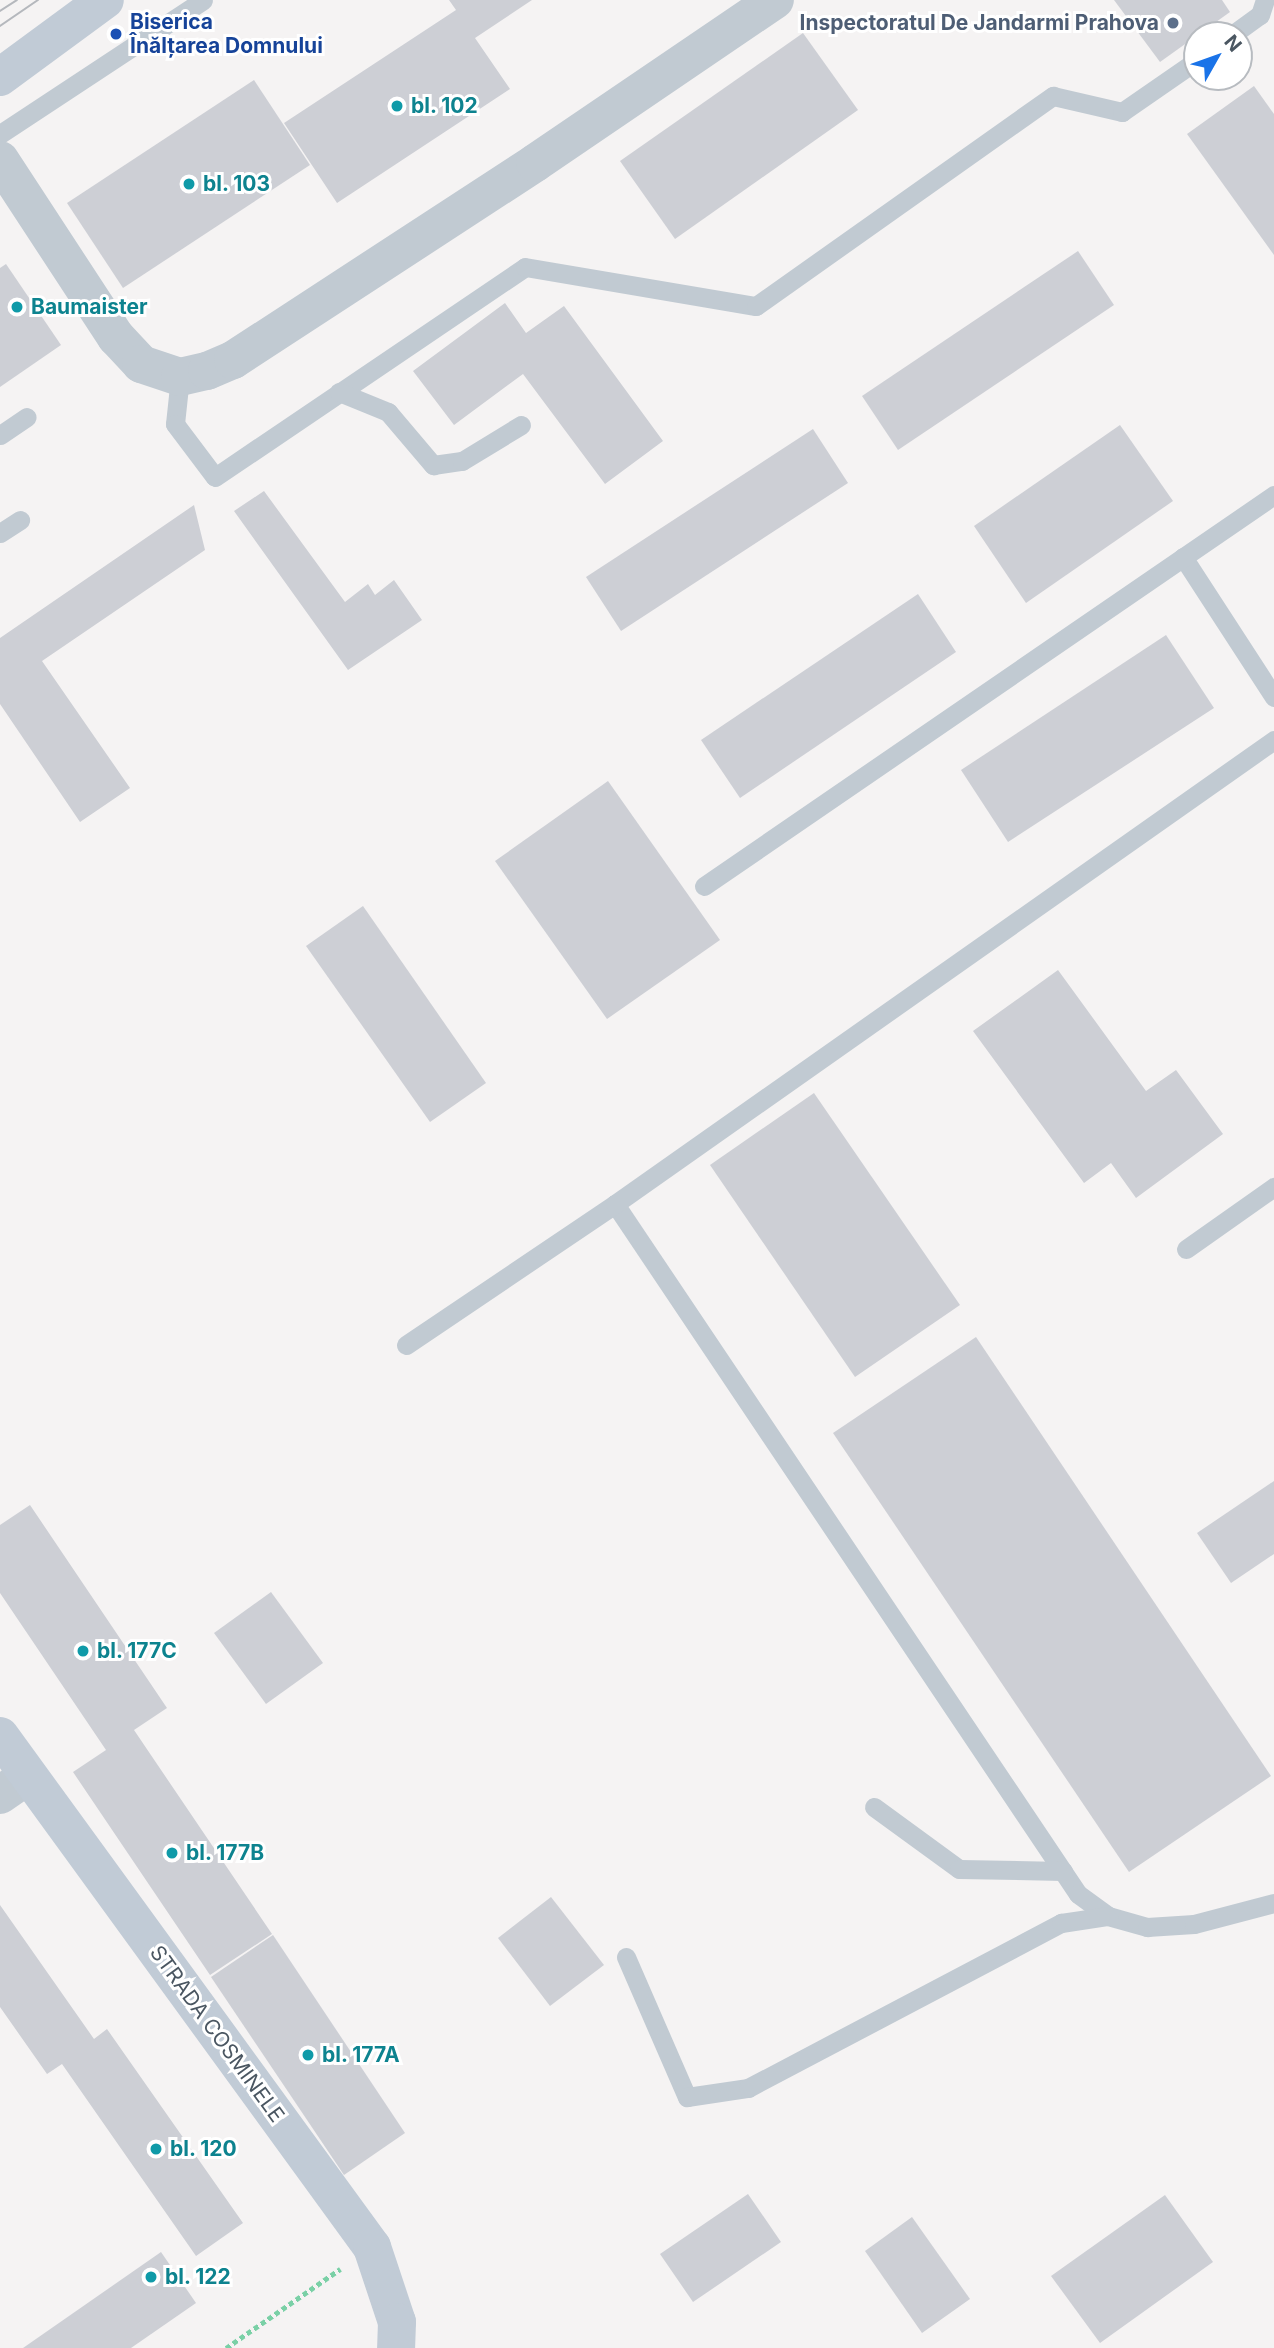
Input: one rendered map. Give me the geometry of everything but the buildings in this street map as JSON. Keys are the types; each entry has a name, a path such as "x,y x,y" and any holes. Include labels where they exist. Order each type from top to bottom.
{"street":[{"path":"0,77 105,0"},
{"path":"0,160 116,337 142,364 180,377 207,371 233,360 535,163 775,0"},
{"name":"STRADA COSMINELE","path":"0,1736 14,1785 372,2247 397,2322 396,2348"}],"lane":[{"path":"0,134 203,0"},
{"path":"1252,21 1260,15 1265,0"},
{"path":"180,377 176,424 215,477 525,267 756,306 1053,96 1122,112 1183,70"},
{"path":"339,392 388,412 433,465 461,461 521,425"},
{"path":"0,435 27,417"},
{"path":"704,886 1274,495"},
{"path":"0,533 20,520"},
{"path":"1183,557 1274,697"},
{"path":"406,1345 615,1204 1274,740"},
{"path":"1186,1249 1274,1187"},
{"path":"615,1204 1078,1894 1108,1916 1147,1927 1194,1924 1274,1903"},
{"path":"874,1807 959,1869 1063,1871"},
{"path":"626,1957 687,2097 748,2088 1061,1923 1108,1916"}],"path":[{"path":"226,2348 372,2247"}],"tram line":[{"path":"0,11 17,0"},
{"path":"0,26 38,0"}],"place":[{"name":"Inspectoratul De Jandarmi Prahova","path":"1173,23"},
{"name":"Biserica Înălțarea Domnului","path":"116,34"},
{"name":"bl. 102","path":"397,106"},
{"name":"bl. 103","path":"189,184"},
{"name":"Baumaister","path":"17,307"},
{"name":"bl. 177C","path":"83,1651"},
{"name":"bl. 177B","path":"172,1853"},
{"name":"bl. 177A","path":"308,2055"},
{"name":"bl. 120","path":"156,2149"},
{"name":"bl. 122","path":"151,2277"}]}
